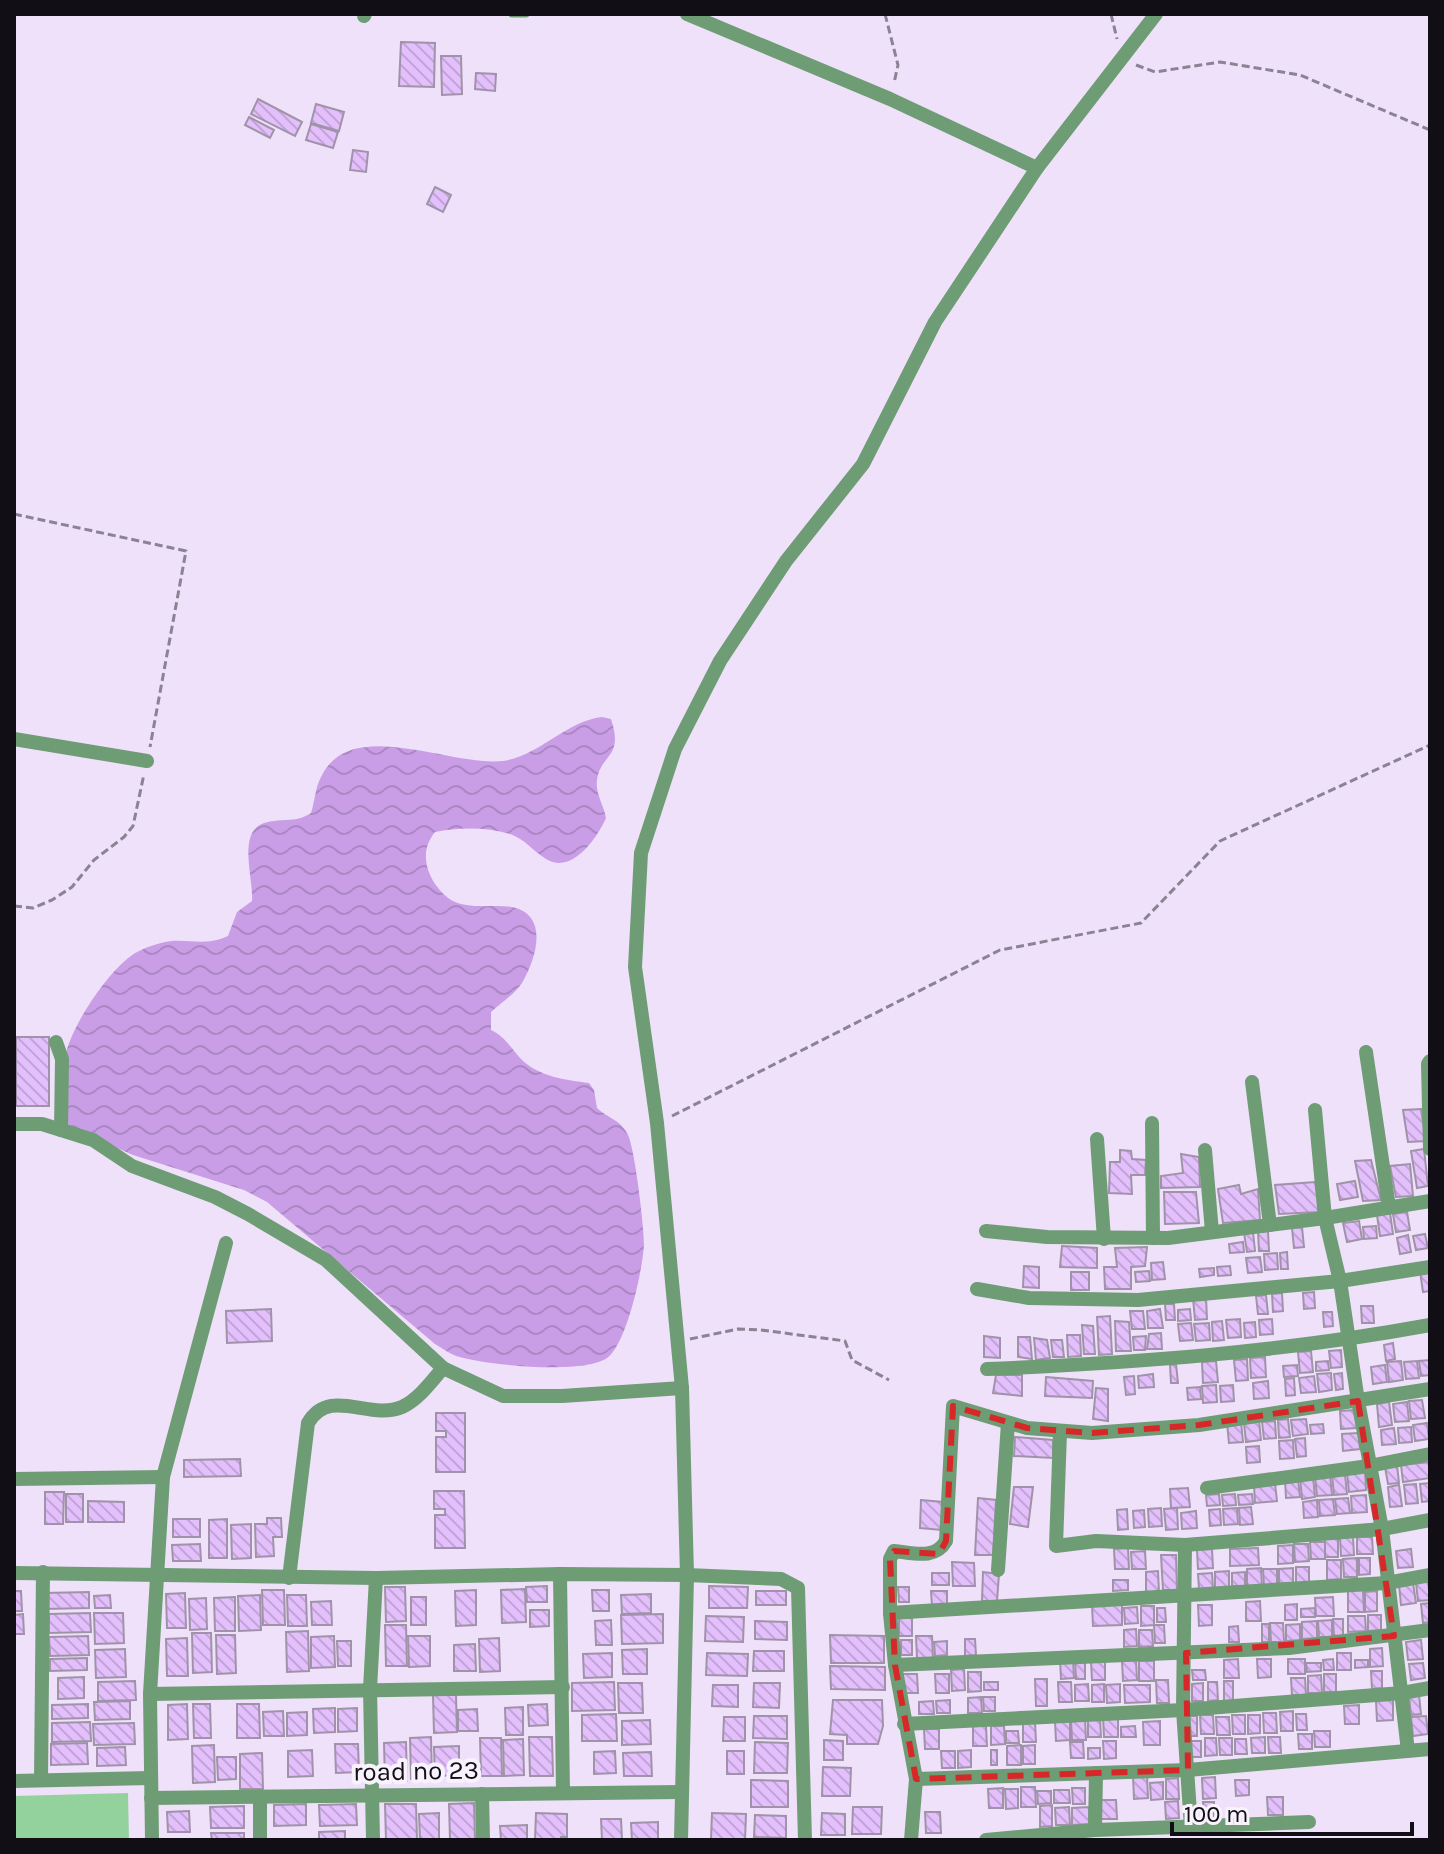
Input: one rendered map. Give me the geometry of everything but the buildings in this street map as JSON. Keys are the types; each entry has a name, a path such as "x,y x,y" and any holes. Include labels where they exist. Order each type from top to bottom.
{"street":[{"path":"687,14 890,99 1037,168"},
{"path":"681,1840 687,1575 682,1388 657,1123 635,967 641,853 675,749 720,661 786,561 863,464 935,322 1037,168 1156,14"},
{"path":"14,739 147,761"},
{"path":"56,1042 62,1059 61,1130"},
{"path":"1366,1052 1389,1207"},
{"path":"1430,1061 1430,1149"},
{"path":"1252,1082 1270,1225"},
{"path":"1315,1110 1325,1218 1340,1281 1382,1529 1408,1751"},
{"path":"1152,1123 1153,1238"},
{"path":"14,1124 42,1124 93,1140 132,1166 215,1197 326,1260 443,1368 503,1396 562,1396 682,1388"},
{"path":"1097,1139 1104,1239"},
{"path":"1205,1150 1212,1232"},
{"path":"986,1231 1104,1239 1153,1238 1325,1218 1430,1201"},
{"path":"152,1840 150,1694 163,1477 226,1243"},
{"path":"977,1289 1029,1298 1138,1300 1340,1281 1430,1267"},
{"path":"987,1369 1116,1364 1350,1340 1430,1325"},
{"path":"289,1578 308,1423 314,1412 326,1406 342,1405 375,1411 402,1407 424,1390 443,1368"},
{"path":"911,1840 916,1779 895,1665 890,1613 890,1559 894,1551 934,1554 941,1550 946,1541 953,1406 1008,1423 1060,1432 1092,1433 1199,1425 1430,1389"},
{"path":"998,1570 1008,1423"},
{"path":"1060,1432 1056,1546 1096,1541 1185,1545 1382,1529 1430,1520"},
{"path":"1207,1488 1369,1466 1430,1454"},
{"path":"14,1479 163,1477"},
{"path":"1185,1545 1183,1710 1191,1827"},
{"path":"41,1780 43,1572"},
{"path":"14,1573 289,1578 560,1574 781,1579 798,1588 805,1840"},
{"path":"560,1574 563,1793"},
{"path":"890,1613 1387,1583 1430,1575"},
{"path":"373,1840 370,1689 376,1578"},
{"path":"895,1665 1289,1648 1430,1630"},
{"path":"150,1694 563,1687"},
{"path":"904,1724 1183,1710 1402,1693 1430,1688"},
{"path":"916,1779 1188,1770 1430,1749"},
{"path":"1095,1830 1096,1773"},
{"path":"14,1781 151,1778"},
{"name":"road no 23","path":"151,1798 681,1792"},
{"path":"482,1794 483,1840"},
{"path":"260,1797 260,1840"},
{"path":"986,1840 1095,1830 1309,1822"}],"lane":[{"path":"512,14 526,14"}],"path":[{"path":"885,14 898,65 890,99"},
{"path":"1111,14 1122,60 1155,72 1220,62 1300,75 1430,130"},
{"path":"14,514 186,551 133,826 94,860 72,887 33,908 14,906"},
{"path":"657,1123 1000,950 1141,923 1220,841 1430,745"},
{"path":"679,1341 738,1329 845,1341 852,1360 889,1380"}],"highlighted area":[{"path":"1358,1401 1394,1636 1186,1653 1188,1770 916,1779 895,1665 890,1559 894,1551 939,1554 946,1541 953,1406 1027,1428 1092,1433 1199,1425"}],"green space":[{"path":"128,1793 129,1840 14,1840 14,1796"}],"water":[{"path":"602,717 611,719 615,741 597,780 606,818 582,852 565,862 556,863 510,834 463,829 435,832 428,844 426,857 433,881 451,900 473,906 512,907 532,919 536,939 532,962 522,983 491,1012 491,1030 538,1071 589,1083 594,1090 597,1108 625,1130 631,1143 644,1244 641,1270 627,1322 621,1338 607,1358 577,1366 533,1367 456,1356 435,1344 267,1202 244,1190 133,1155 67,1126 63,1084 65,1056 77,1026 106,981 131,956 156,944 210,941 228,936 237,912 252,901 248,855 252,834 258,826 268,822 295,819 311,813 319,781 335,759 354,749 377,746 481,761 503,761 529,753 576,725"}]}
